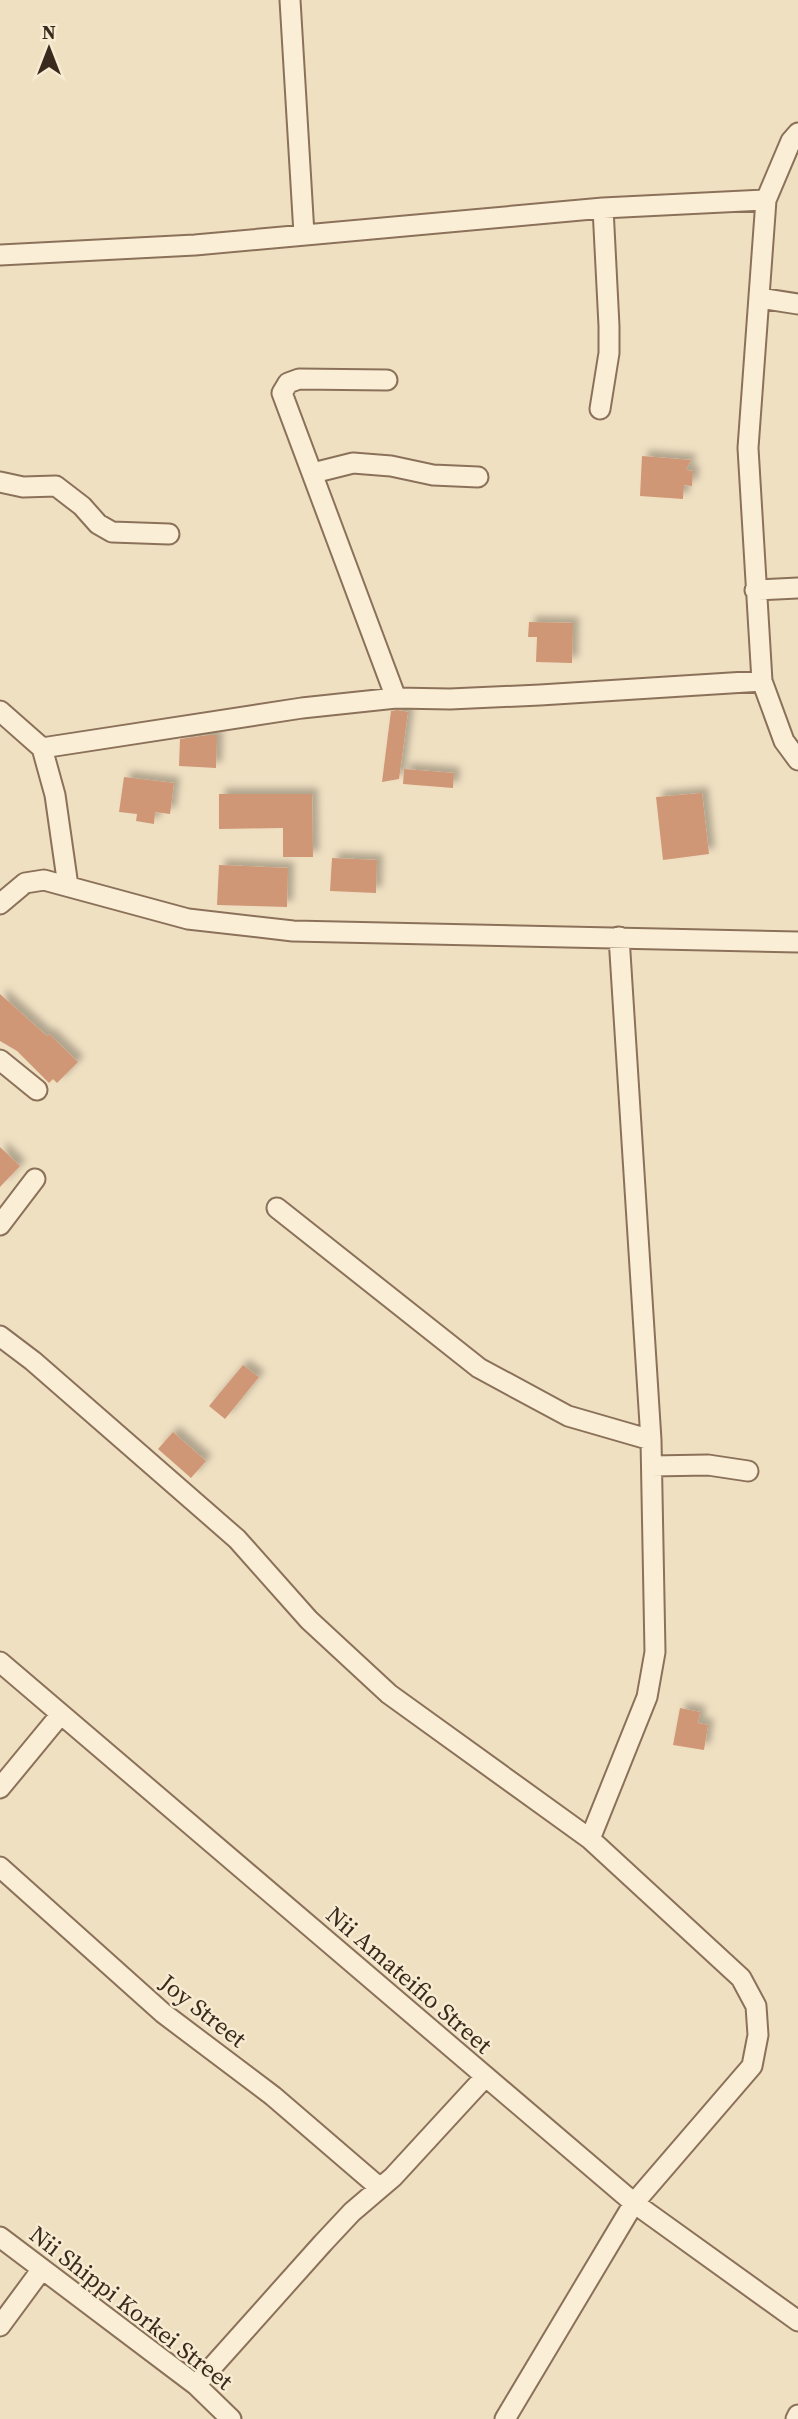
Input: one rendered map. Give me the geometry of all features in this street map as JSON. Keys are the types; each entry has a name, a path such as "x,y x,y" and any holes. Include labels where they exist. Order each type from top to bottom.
{"street":[{"path":"290,0 304,233"},
{"path":"798,133 791,141 765,200 748,448 762,681 784,741 798,760"},
{"path":"0,255 195,245 304,233 603,208 765,200"},
{"path":"600,409 609,353 610,326 603,208"},
{"path":"759,298 798,304"},
{"path":"387,380 299,379 288,383 282,393 396,698"},
{"path":"313,473 353,463 391,466 433,475 478,477"},
{"path":"0,483 56,486 82,506 98,524 113,533 169,534"},
{"path":"755,590 798,588"},
{"path":"41,748 302,708 396,698 450,699 762,681"},
{"path":"0,711 41,748 55,795 68,886"},
{"path":"0,904 25,883 44,880 188,919 293,931 798,942"},
{"path":"590,1839 647,1697 655,1652 651,1440 619,937"},
{"path":"0,1060 37,1090"},
{"path":"0,1225 35,1179"},
{"path":"277,1208 479,1368 568,1416 651,1440"},
{"path":"0,1336 33,1361 237,1539 309,1619 389,1694 590,1839 741,1978 756,2006 758,2035 752,2066 634,2203 505,2419"},
{"path":"652,1466 708,1465 748,1471"},
{"name":"Nii Amateifio Street","path":"0,1662 634,2203 795,2313"},
{"path":"0,1788 61,1714"},
{"name":"Joy Street","path":"0,1867 163,2013 273,2096 380,2188"},
{"path":"196,2385 352,2212 380,2188 485,2077"},
{"name":"Nii Shippi Korkei Street","path":"0,2237 196,2385 231,2419"},
{"path":"0,2326 41,2269"}],"building":[{"path":"642,456 691,460 686,470 693,471 692,486 684,485 683,499 640,496"},
{"path":"529,622 573,623 572,663 536,662 537,637 528,637"},
{"path":"391,711 408,712 399,779 382,782"},
{"path":"217,735 216,768 179,766 180,739"},
{"path":"404,769 454,773 453,788 403,784"},
{"path":"124,777 174,783 170,814 155,812 154,824 136,821 137,814 119,812"},
{"path":"702,793 709,854 663,860 656,797"},
{"path":"219,794 312,794 313,857 283,857 283,828 219,829"},
{"path":"332,858 377,860 376,893 330,891"},
{"path":"219,865 288,868 287,907 217,905"},
{"path":"0,994 78,1062 57,1083 53,1079 49,1083 17,1051 0,1041"},
{"path":"0,1147 20,1166 0,1187"},
{"path":"243,1365 259,1377 225,1419 209,1406"},
{"path":"173,1432 206,1461 191,1478 158,1449"},
{"path":"680,1708 700,1712 698,1723 708,1725 704,1750 673,1745"}]}
